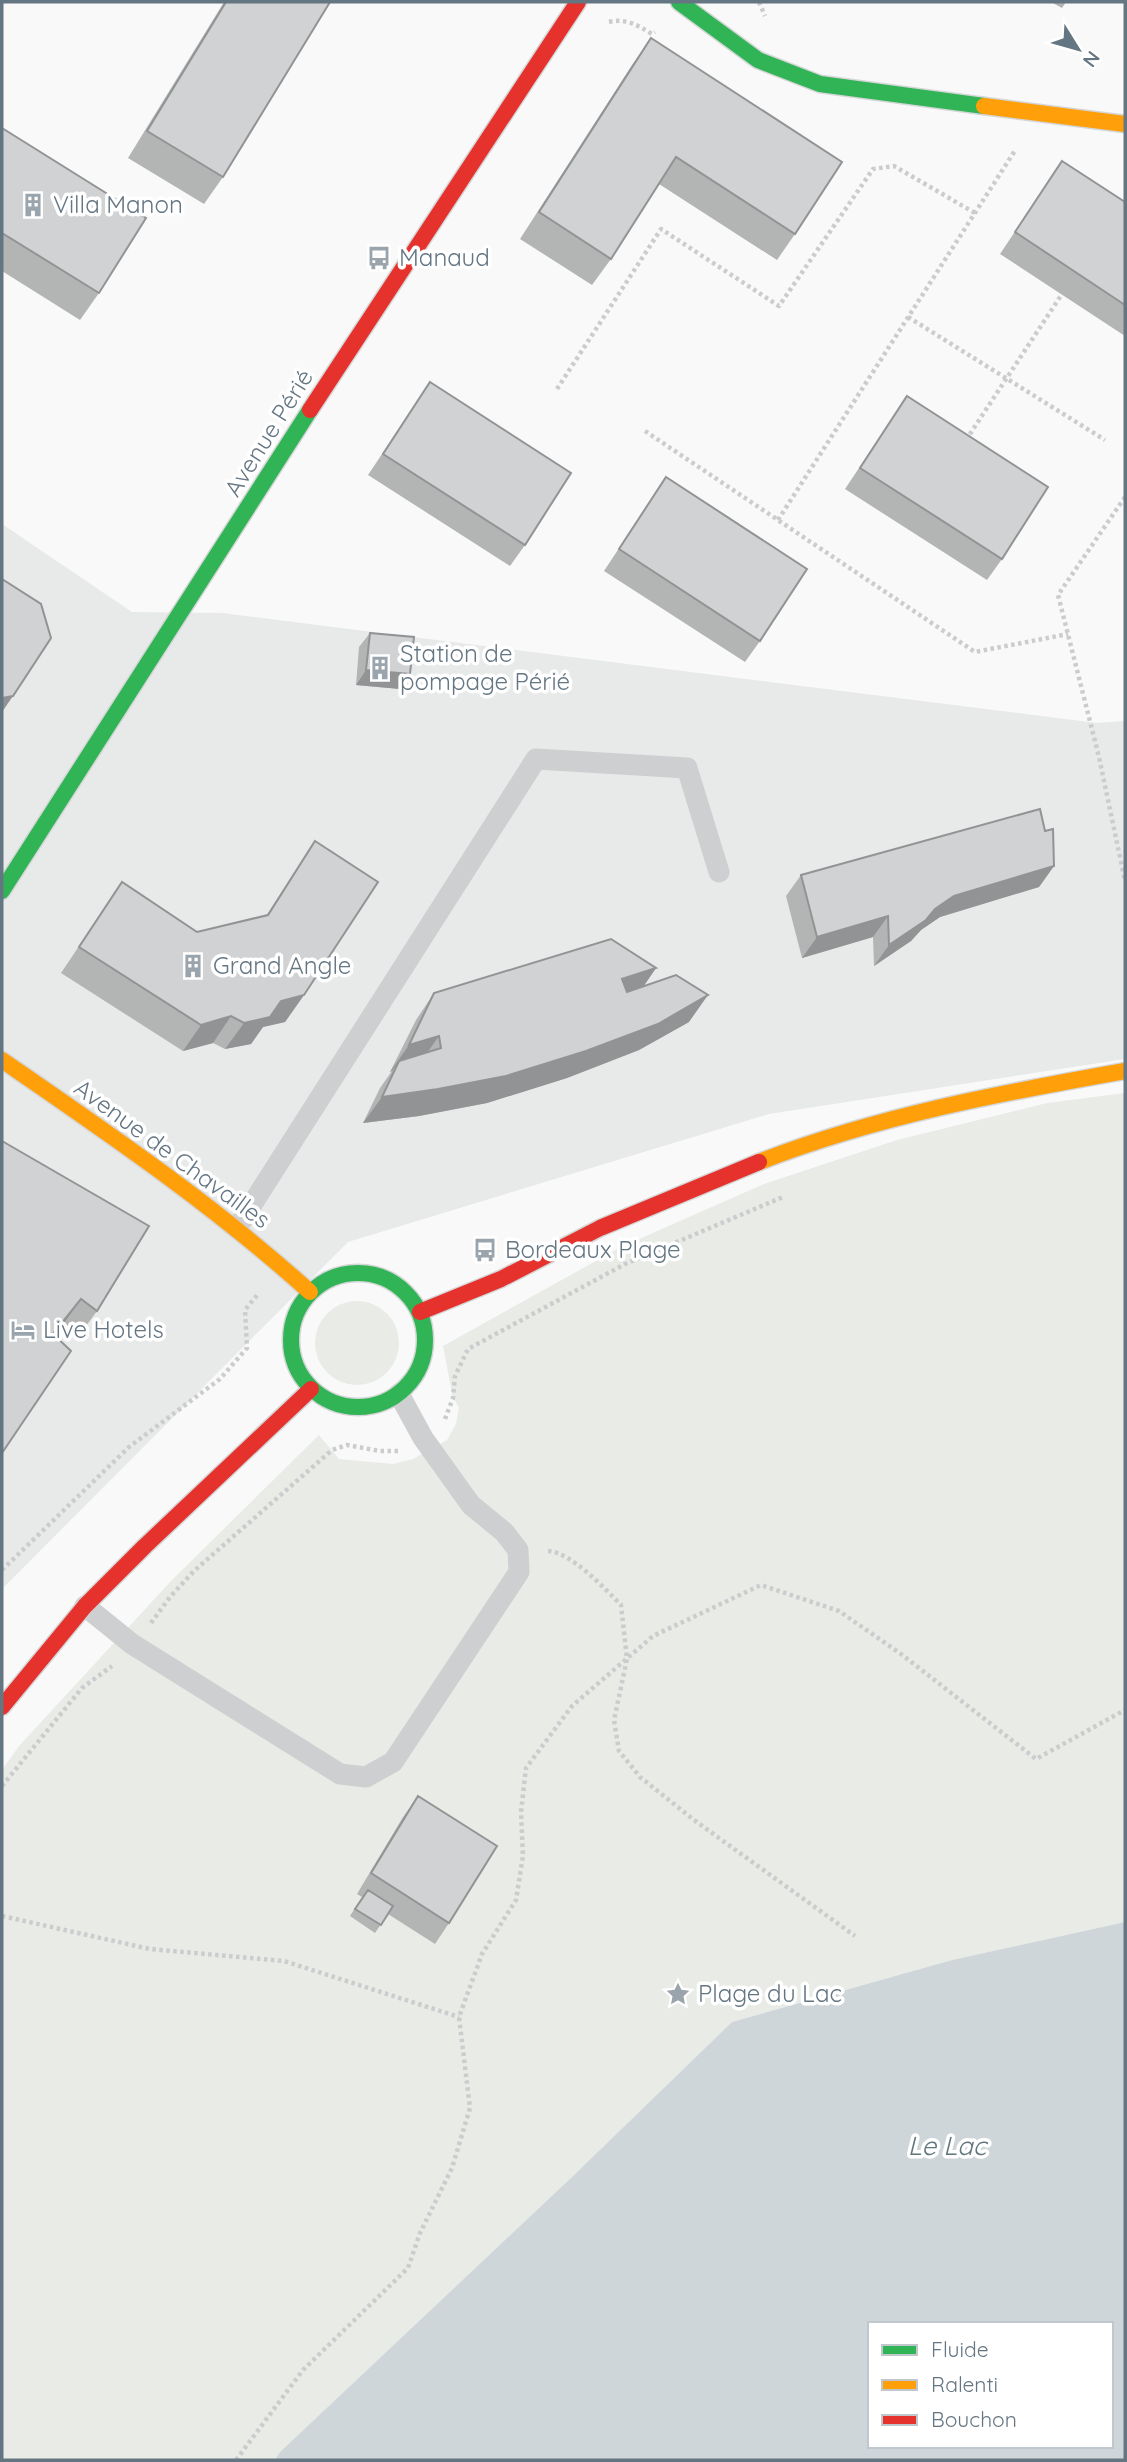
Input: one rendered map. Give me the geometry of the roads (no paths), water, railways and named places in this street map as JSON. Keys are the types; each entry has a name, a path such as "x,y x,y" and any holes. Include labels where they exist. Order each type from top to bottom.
{"street":[{"name":"Avenue Périé","path":"2,891 393,281 578,2"},
{"path":"679,2 758,60 820,84 1125,124"},
{"name":"Avenue de Chavailles","path":"2,1060 237,1228 310,1292"},
{"path":"420,1312 500,1279 600,1228 793,1149 906,1115 1012,1091 1125,1071"},
{"path":"370,1273 400,1286 420,1312 426,1341 418,1371 399,1394 370,1407 339,1405 311,1389 296,1367 290,1341 296,1315 310,1292 338,1275 370,1273"},
{"path":"2,1707 85,1606 311,1389"}],"lane":[{"path":"237,1228 536,759 687,768 719,872"},
{"path":"85,1606 132,1644 340,1774 366,1777 393,1762 519,1572 518,1550 504,1532 471,1505 423,1437 399,1394"}],"water":[{"name":"Le Lac","path":"1125,1922 1125,2460 275,2460 280,2452 732,2022 952,1960"}],"place":[{"name":"Villa Manon","path":"33,205"},
{"name":"Manaud","path":"379,258"},
{"name":"Station de pompage Périé","path":"380,668"},
{"name":"Grand Angle","path":"193,966"},
{"name":"Bordeaux Plage","path":"485,1250"},
{"name":"Live Hotels","path":"23,1330"},
{"name":"Plage du Lac","path":"678,1994"}]}
